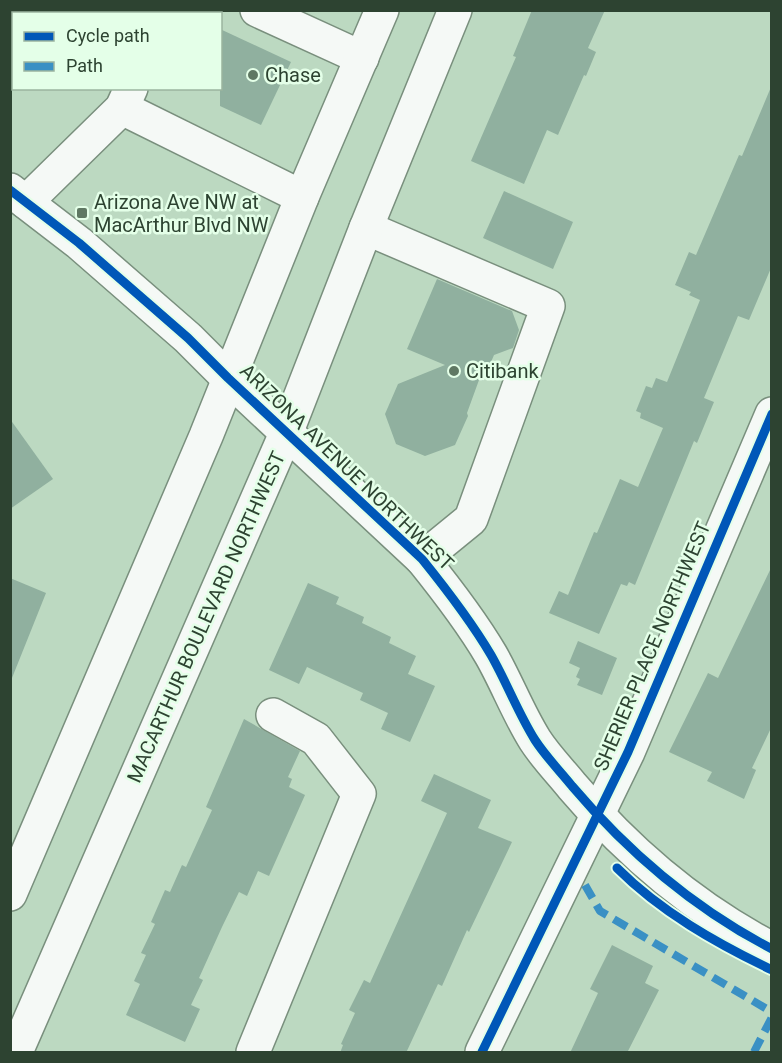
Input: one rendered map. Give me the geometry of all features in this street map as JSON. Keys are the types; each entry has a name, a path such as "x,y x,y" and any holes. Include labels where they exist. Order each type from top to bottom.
{"main road":[{"path":"257,10 362,58"},
{"path":"10,894 206,436 302,197 382,10"},
{"name":"MACARTHUR BOULEVARD NORTHWEST","path":"16,1053 287,431 366,228 455,10"},
{"path":"18,196 126,98 302,197"},
{"name":"ARIZONA AVENUE NORTHWEST","path":"18,196 79,243 180,331 422,559 482,639 535,741 597,816 655,870 703,908 771,949"},
{"path":"366,228 548,306 471,519 422,559"},
{"name":"SHERIER PLACE NORTHWEST","path":"482,1053 628,752 771,414"},
{"path":"253,1053 359,794 316,739 273,715"}],"building":[{"path":"532,10 605,10 588,48 596,52 586,76 584,75 558,135 547,130 524,184 471,161 516,57 513,56"},
{"name":"Chase","path":"222,30 291,62 261,125 220,106"},
{"path":"771,87 771,268 749,320 738,316 704,398 714,402 697,443 694,441 635,585 629,582 627,586 621,584 599,634 549,613 559,591 568,595 594,532 597,533 620,479 638,487 663,428 640,418 641,413 636,411 646,386 652,388 656,378 667,382 700,300 689,295 691,292 675,285 689,252 696,255"},
{"path":"504,191 573,222 553,269 483,238"},
{"path":"437,279 512,311 519,330 513,348 494,355 483,381 479,380 467,413 468,416 455,445 425,456 396,444 385,414 398,384 445,365 407,349"},
{"path":"10,419 53,479 10,509"},
{"path":"771,568 771,728 752,768 756,770 744,799 707,781 712,772 669,752 708,673 718,678"},
{"path":"10,578 46,593 12,678 10,677"},
{"path":"308,583 339,597 336,604 364,617 362,623 391,637 389,643 416,656 408,674 435,686 410,742 381,729 388,713 360,700 363,693 307,667 299,684 269,670"},
{"path":"578,641 617,658 602,695 577,685 580,679 576,677 580,668 569,663"},
{"path":"244,719 300,751 288,777 292,779 289,787 305,795 269,876 258,871 247,896 239,892 199,978 203,980 191,1005 200,1009 185,1042 126,1015 140,984 134,981 146,955 141,953 155,924 151,922 165,890 170,892 182,865 186,867 212,810 206,807"},
{"path":"434,774 491,800 478,828 512,842 469,932 467,930 442,986 438,984 406,1053 340,1053 343,1045 341,1044 355,1013 349,1010 364,980 370,983 447,813 421,801"},
{"path":"612,945 653,966 645,983 659,990 627,1053 570,1053 598,993 590,989"}],"marked path":[{"path":"585,885 600,911 772,1012"},
{"path":"754,1052 772,1017"}],"cycle path":[{"path":"10,190 79,243 188,338 422,559 483,642 539,746 594,810 616,834 664,877 716,916 772,949"},
{"path":"482,1052 628,752 772,414"},
{"path":"617,868 652,899 690,925 772,970"}],"place":[{"name":"Chase","path":"253,75"},
{"name":"Arizona Ave NW at MacArthur Blvd NW","path":"82,213"},
{"name":"Citibank","path":"454,371"}]}
